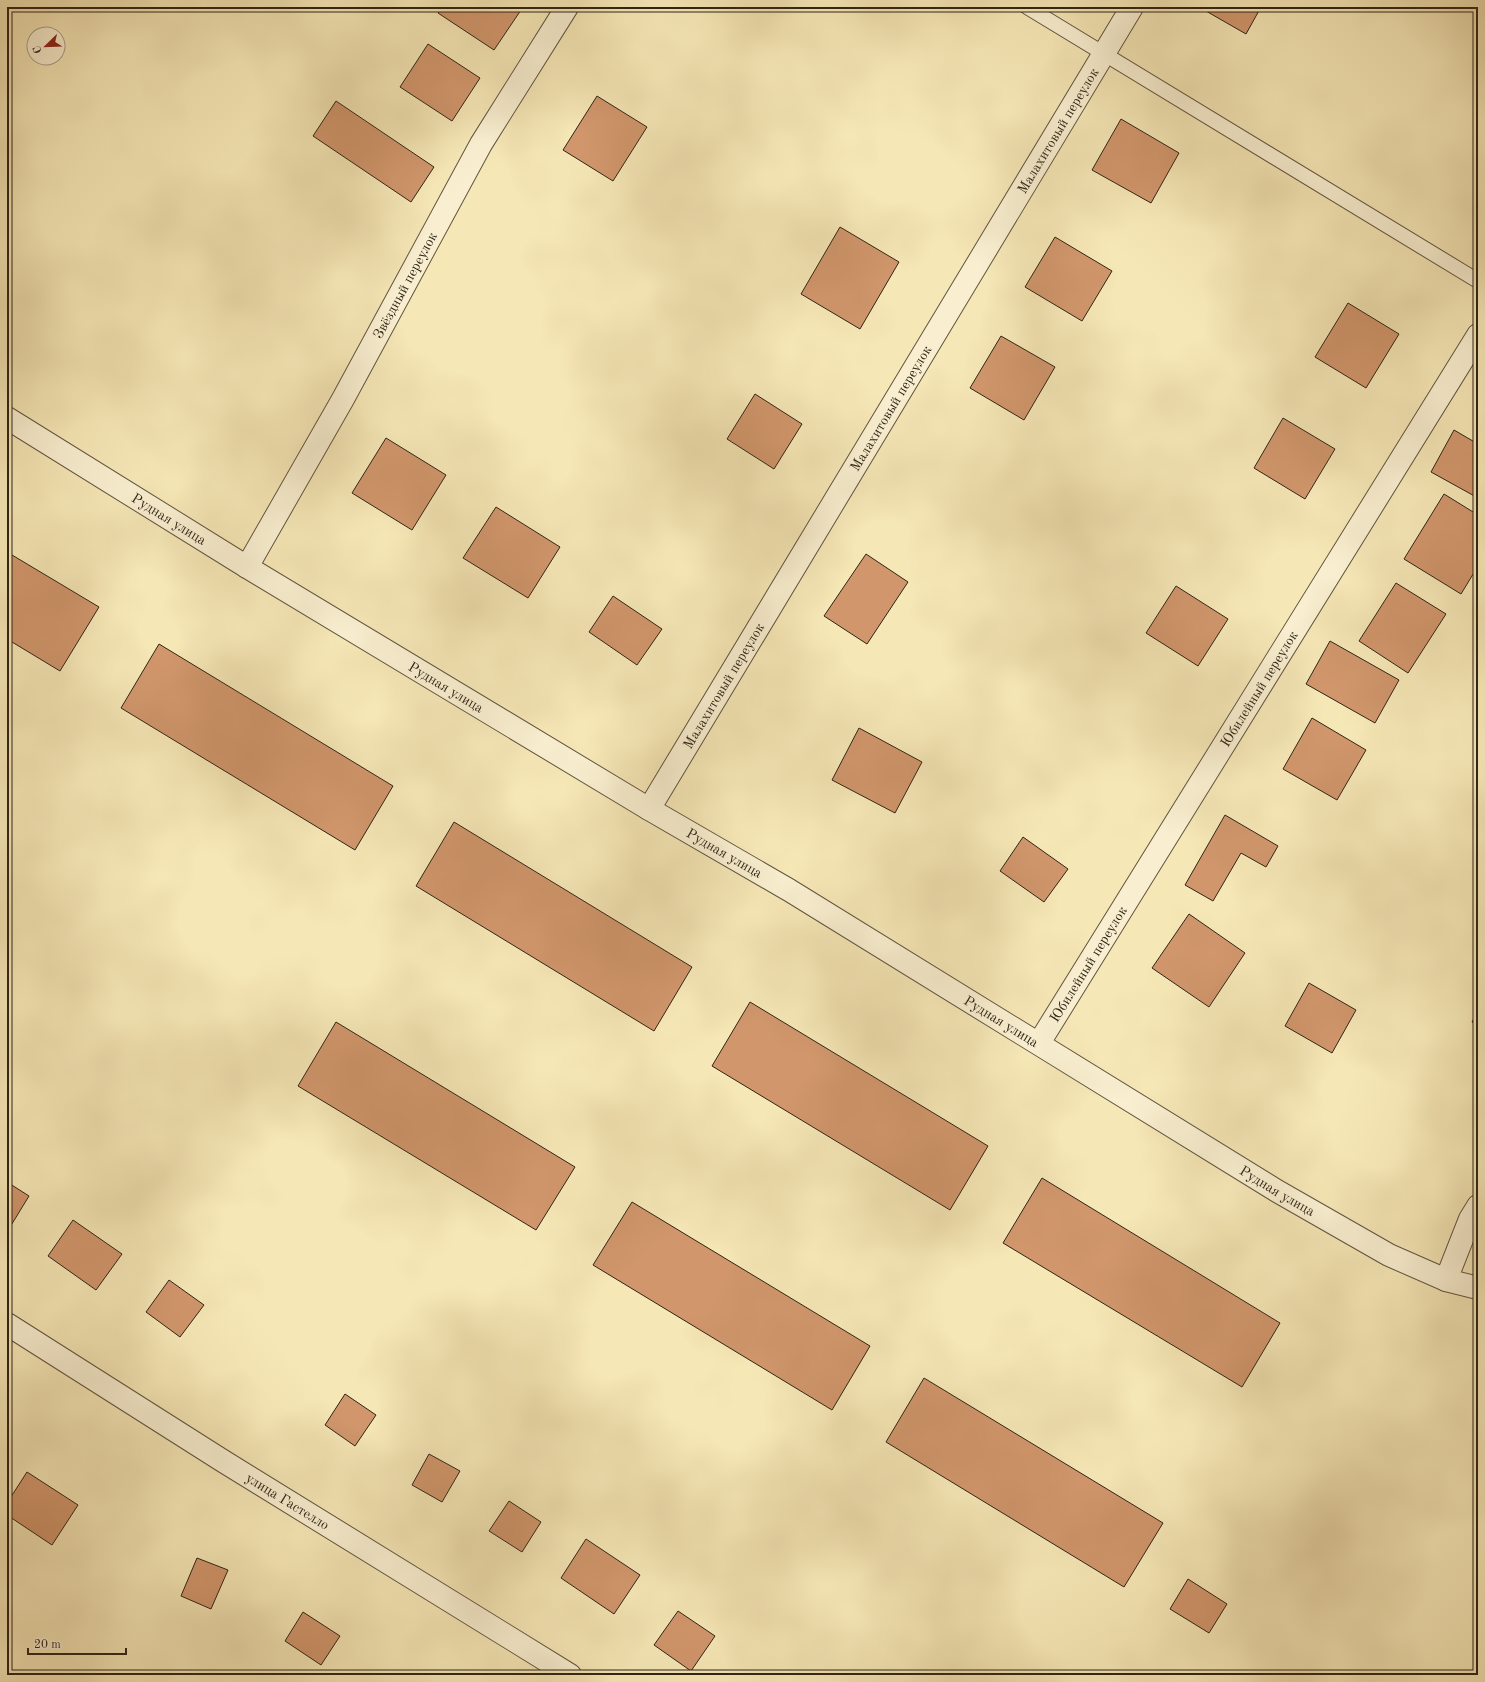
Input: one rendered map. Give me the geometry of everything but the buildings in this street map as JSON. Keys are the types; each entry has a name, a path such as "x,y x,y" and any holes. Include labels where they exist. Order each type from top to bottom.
{"street":[{"name":"Звёздный переулок","path":"248,567 343,399 481,144 567,7"},
{"name":"Малахитовый переулок","path":"649,809 1132,7"},
{"name":"Юбилейный переулок","path":"1038,1043 1478,335"},
{"name":"Рудная улица","path":"7,418 248,567 649,809 789,890 1284,1195 1389,1255 1446,1280 1478,1288"},
{"path":"1446,1280 1470,1219 1478,1206"},
{"name":"улица Гастелло","path":"7,1324 223,1461 570,1675"}],"lane":[{"path":"1027,7 1478,281"}]}
